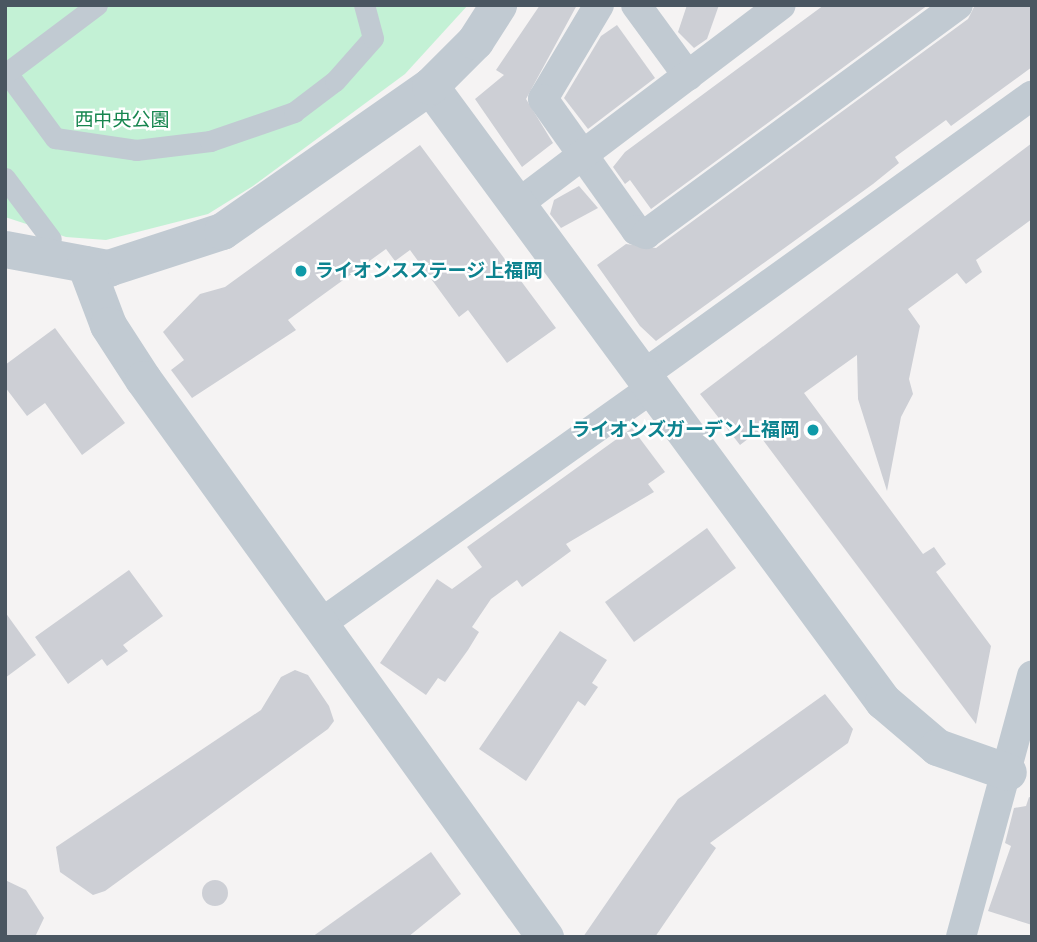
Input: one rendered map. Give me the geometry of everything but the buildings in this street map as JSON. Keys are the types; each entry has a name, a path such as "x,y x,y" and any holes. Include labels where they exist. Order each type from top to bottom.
{"street":[{"path":"97,5 6,74 55,138 136,150 210,141 294,112 335,81 373,38 373,19 364,5"},
{"path":"5,249 107,268 222,231 430,86 475,41 498,5"},
{"path":"599,5 543,99 636,230 646,234 958,5"},
{"path":"636,5 688,76"},
{"path":"730,43 743,5"},
{"path":"519,203 781,5"},
{"path":"430,86 898,718 937,747 1020,776"},
{"path":"320,624 1032,95"},
{"path":"5,177 51,239"},
{"path":"85,264 108,325 129,358 545,937"},
{"path":"961,937 1020,776 1032,675"}],"green space":[{"name":"西中央公園","path":"5,5 468,5 405,74 253,186 208,214 106,240 66,237 5,217"}],"place":[{"name":"ライオンスステージ上福岡","path":"301,271"},
{"name":"ライオンズガーデン上福岡","path":"813,430"}]}
